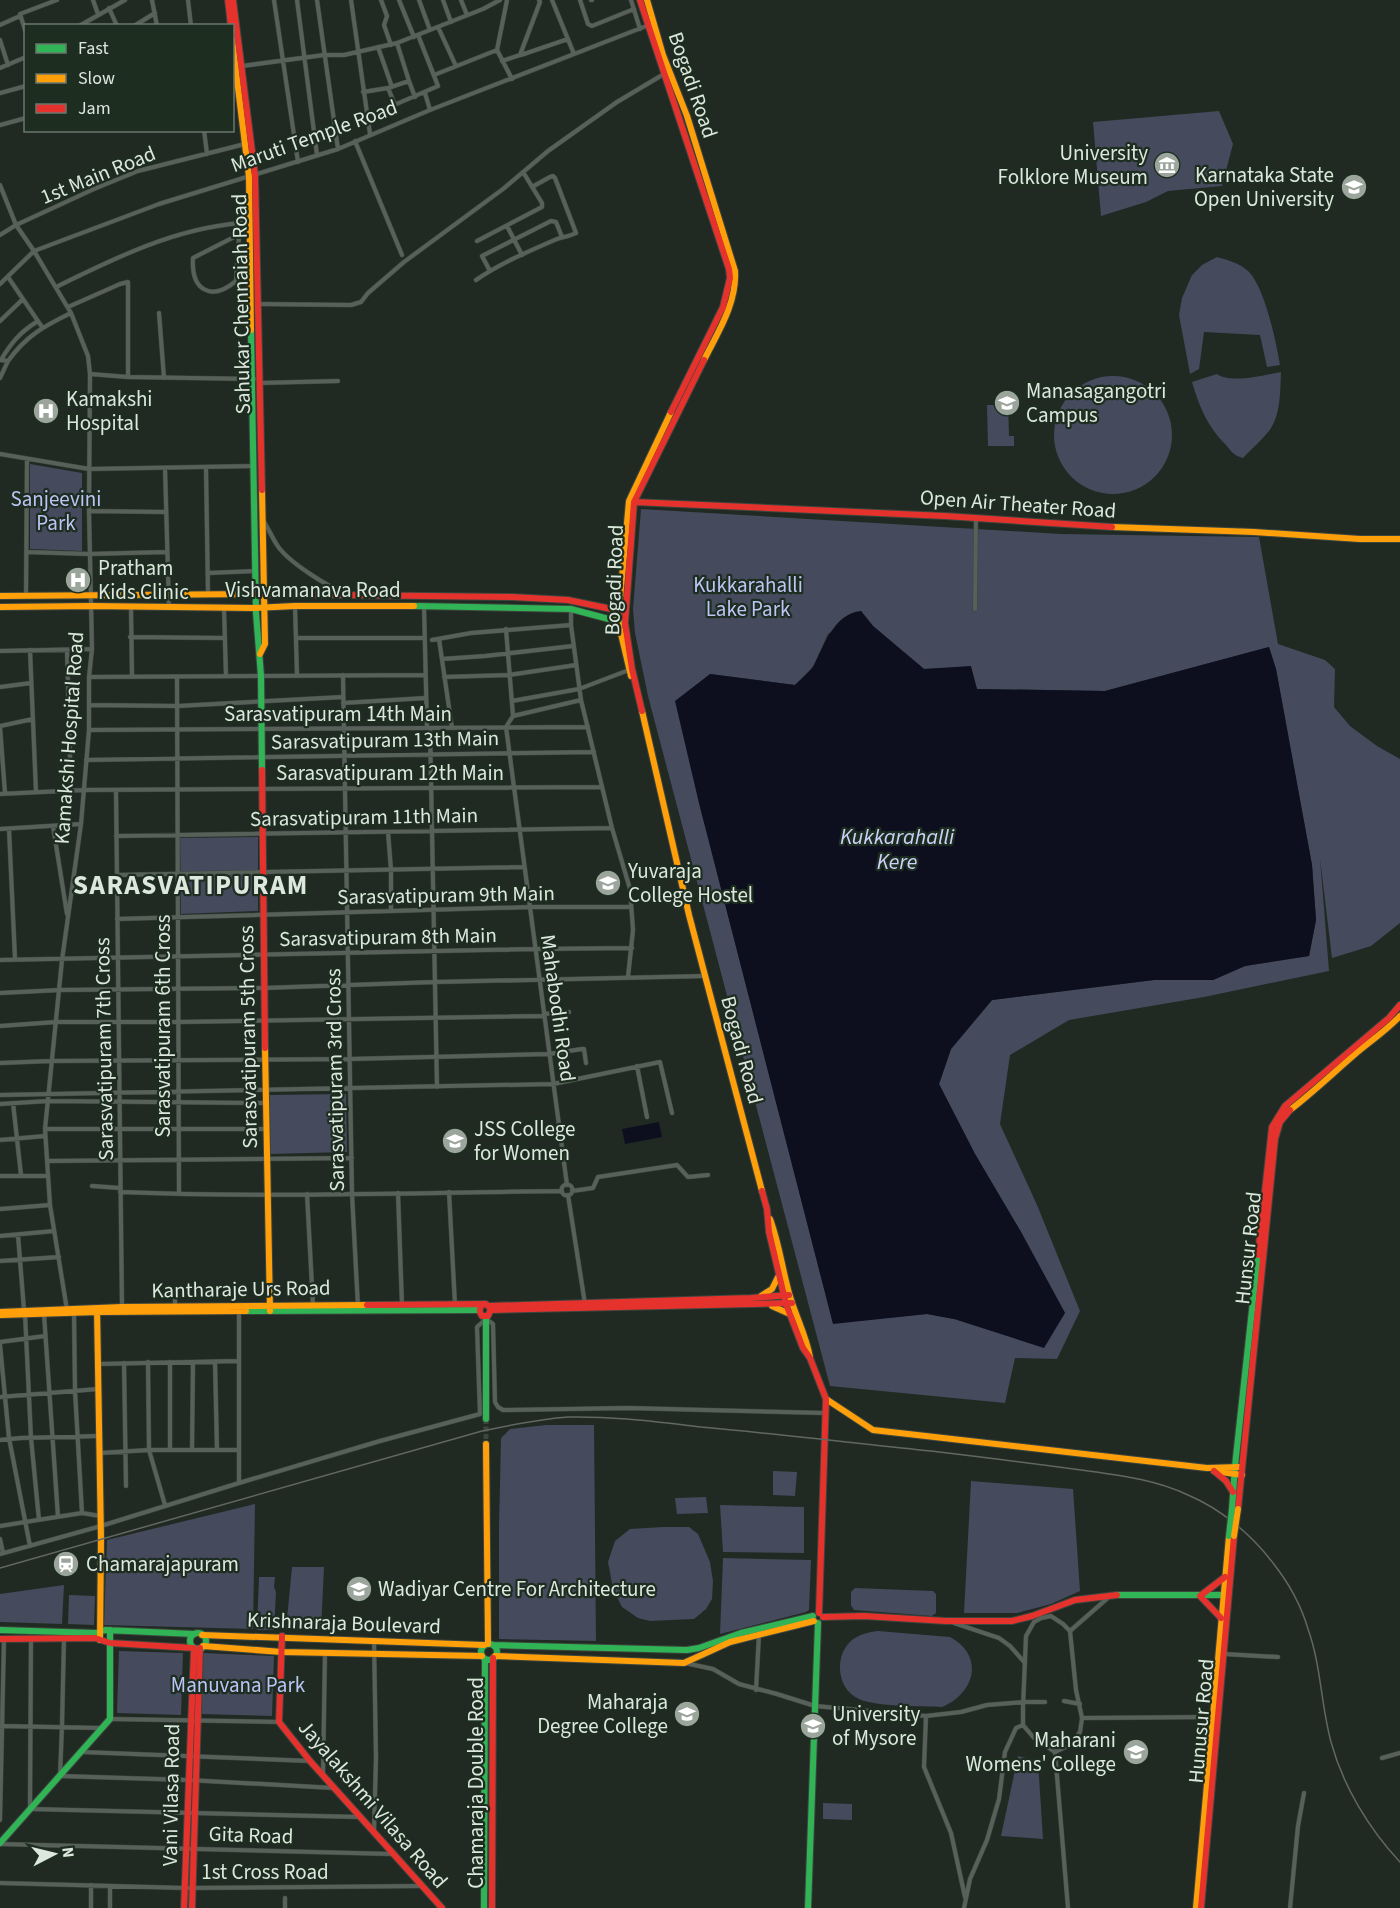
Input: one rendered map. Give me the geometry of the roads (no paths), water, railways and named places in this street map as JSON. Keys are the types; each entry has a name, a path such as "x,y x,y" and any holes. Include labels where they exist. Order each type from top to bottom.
{"main road":[{"path":"228,0 231,24"},
{"name":"Sahukar Chennaiah Road","path":"233,0 245,144 252,176 250,220 261,516 260,608"},
{"name":"Bogadi Road","path":"640,0 687,116 700,167 735,271 736,284 729,310 634,502 622,622 630,670 689,915 768,1216 774,1231 790,1314 826,1399"},
{"name":"Bogadi Road","path":"647,0 650,24 664,74 690,148 700,167"},
{"name":"Sahukar Chennaiah Road","path":"234,51 252,176 258,304 255,466 257,571 260,594"},
{"path":"623,611 629,501 650,453 723,307 730,278 700,167"},
{"name":"Open Air Theater Road","path":"634,502 976,518 1132,528 1400,539"},
{"name":"Vishvamanava Road","path":"0,596 260,594 512,597 568,600 623,611"},
{"name":"Vishvamanava Road","path":"0,607 424,606 571,609 622,622"},
{"name":"Sarasvatipuram 5th Cross","path":"260,608 265,644 260,654 270,1308"},
{"path":"1235,1509 1234,1466 1272,1127 1285,1106 1389,1018 1400,1005"},
{"name":"Hunsur Road","path":"1196,1908 1216,1717 1221,1618 1226,1595 1225,1576 1243,1471 1275,1139 1280,1122 1289,1112 1355,1054 1387,1030 1400,1016"},
{"name":"Bogadi Road","path":"768,1216 778,1274 787,1295"},
{"path":"751,1298 766,1294 771,1290 778,1274"},
{"path":"679,1303 787,1295"},
{"path":"486,1318 481,1315 480,1308 486,1304 490,1308 679,1303 789,1304"},
{"path":"765,1304 790,1314"},
{"name":"Bogadi Road","path":"789,1304 809,1347 810,1358"},
{"name":"Kantharaje Urs Road","path":"0,1313 71,1310 239,1311 313,1305 358,1308 455,1305 480,1308"},
{"name":"Kantharaje Urs Road","path":"97,1310 122,1307 480,1308"},
{"path":"486,1419 486,1318 490,1315 490,1308"},
{"path":"97,1310 101,1516 100,1640"},
{"path":"826,1399 873,1430 1210,1469 1234,1474 1243,1471"},
{"path":"808,1908 826,1399"},
{"path":"486,1444 489,1644"},
{"path":"1210,1469 1234,1466 1243,1471"},
{"path":"1210,1469 1226,1481 1234,1492"},
{"name":"Hunusur Road","path":"1201,1908 1232,1536"},
{"path":"1200,1596 1225,1576"},
{"path":"494,1657 684,1663 730,1641 817,1618 846,1616 954,1623 1016,1621 1040,1616 1070,1601 1111,1595 1226,1595"},
{"path":"1200,1596 1221,1618"},
{"name":"Krishnaraja Boulevard","path":"194,1634 687,1650 741,1633 817,1618"},
{"path":"0,1630 100,1632 110,1630 194,1634 190,1641 199,1647 206,1641 202,1635"},
{"path":"0,1843 110,1719 110,1630"},
{"path":"279,1722 282,1636"},
{"name":"Krishnaraja Boulevard","path":"2,1639 95,1638 110,1643 282,1652 494,1657"},
{"name":"Chamaraja Double Road","path":"484,1908 484,1658 481,1649 489,1644 496,1652 494,1657 492,1908"},
{"name":"Vani Vilasa Road","path":"192,1908 195,1813 190,1720 199,1647"},
{"name":"Vani Vilasa Road","path":"192,1757 197,1721 199,1647"},
{"name":"Jayalakshmi Vilasa Road","path":"279,1722 310,1761 442,1908"},
{"name":"Vani Vilasa Road","path":"184,1908 187,1813 192,1780"}],"street":[{"path":"0,26 20,14 57,0"},
{"path":"93,0 98,14"},
{"path":"82,24 125,0"},
{"path":"152,0 157,24"},
{"path":"188,0 191,24"},
{"path":"274,0 298,162"},
{"path":"297,0 318,155"},
{"path":"317,0 338,148"},
{"path":"351,0 370,134"},
{"path":"381,0 387,16 384,25 391,45"},
{"path":"378,112 438,86 399,0"},
{"path":"419,0 430,30"},
{"path":"443,0 451,22"},
{"path":"461,0 467,15"},
{"path":"237,69 324,55 334,56 391,45 500,0"},
{"path":"507,0 497,50 512,79"},
{"path":"520,55 539,1 545,0"},
{"path":"552,0 574,54"},
{"path":"580,0 588,24 592,26 634,9"},
{"path":"631,0 640,29"},
{"path":"109,8 116,24"},
{"path":"137,24 155,13"},
{"path":"20,16 24,27"},
{"name":"Maruti Temple Road","path":"0,284 34,251 159,204 338,148 650,24"},
{"path":"438,27 456,66"},
{"path":"502,61 568,39"},
{"path":"0,40 8,65"},
{"path":"397,43 415,97"},
{"path":"378,47 395,105"},
{"path":"434,75 497,50"},
{"path":"0,68 24,58"},
{"path":"258,304 358,304 404,262 503,189 548,151 617,102 664,74"},
{"path":"363,93 409,81"},
{"path":"0,93 24,87"},
{"path":"425,93 430,110"},
{"path":"0,125 24,119"},
{"path":"204,132 207,154"},
{"path":"355,141 402,255"},
{"name":"1st Main Road","path":"0,235 16,225 138,171 174,160 245,144"},
{"path":"477,241 542,207 542,203 523,172"},
{"path":"476,280 522,255 561,237 576,233 555,178 550,177 532,187"},
{"name":"Kamakshi Hospital Road","path":"0,185 16,225 71,313 88,356 90,374 89,554 92,649 89,677 89,730 81,824 62,960 45,1129 50,1205 58,1257 71,1310 82,1513"},
{"path":"56,286 131,251 157,242 206,228 250,220"},
{"path":"490,271 482,256 514,239 554,221 561,237"},
{"path":"238,235 193,258 192,271 197,284 204,290 214,292 223,290 236,281 240,223"},
{"path":"507,226 522,255"},
{"path":"8,277 42,327"},
{"path":"68,308 128,282 128,377"},
{"path":"0,321 22,300"},
{"path":"0,378 18,346 42,327 71,313"},
{"path":"159,313 164,378"},
{"path":"8,361 0,360 10,344 19,334 38,321"},
{"path":"90,374 257,381 339,381"},
{"path":"0,454 89,469 255,466"},
{"path":"26,595 27,459"},
{"path":"165,468 169,607"},
{"path":"206,468 208,594"},
{"path":"89,511 165,512"},
{"path":"261,516 278,547 315,578 351,596"},
{"path":"975,609 976,518"},
{"path":"26,552 89,554 167,552"},
{"path":"208,573 257,571"},
{"path":"295,606 297,675"},
{"path":"424,606 431,788 437,1086"},
{"path":"131,607 132,677"},
{"path":"224,608 226,676"},
{"path":"571,609 573,646 581,700 612,828 630,889 633,930 628,977"},
{"path":"432,640 506,629 571,625"},
{"path":"506,629 513,716 506,728"},
{"path":"130,637 224,638"},
{"path":"296,638 424,638"},
{"path":"439,639 452,728"},
{"path":"442,659 573,646"},
{"path":"0,651 92,649"},
{"path":"30,650 36,792"},
{"path":"67,650 71,790"},
{"path":"444,677 509,675 576,665"},
{"path":"512,701 579,689 630,670"},
{"name":"Sarasvatipuram 3rd Cross","path":"343,675 352,1194 358,1308"},
{"path":"89,677 425,675"},
{"name":"Sarasvatipuram 6th Cross","path":"177,677 179,1194"},
{"path":"0,687 31,682"},
{"path":"89,705 178,706 343,697"},
{"path":"343,703 426,698"},
{"path":"513,716 581,700"},
{"path":"3,794 0,726 33,719"},
{"name":"Sarasvatipuram 14th Main","path":"89,730 588,727"},
{"name":"Mahabodhi Road","path":"506,728 567,1185"},
{"name":"Sarasvatipuram 13th Main","path":"86,760 594,752"},
{"name":"Sarasvatipuram 12th Main","path":"3,794 71,790 602,787"},
{"name":"Sarasvatipuram 7th Cross","path":"116,791 122,1307"},
{"path":"0,830 81,824"},
{"path":"53,826 68,918"},
{"name":"Sarasvatipuram 11th Main","path":"116,836 612,828"},
{"path":"9,829 15,959"},
{"path":"388,832 391,911"},
{"path":"117,875 524,867"},
{"name":"Sarasvatipuram 9th Main","path":"117,919 434,909 631,907"},
{"name":"Sarasvatipuram 8th Main","path":"0,960 632,948"},
{"path":"0,993 706,976"},
{"path":"0,1026 56,1022 436,1018 544,1015 569,1012"},
{"path":"0,1063 436,1057 549,1054 583,1049 586,1063"},
{"path":"0,1095 553,1084 660,1062 672,1113"},
{"path":"637,1066 647,1117"},
{"path":"0,1104 48,1101 266,1103"},
{"path":"13,1103 21,1175"},
{"path":"45,1129 266,1129"},
{"path":"0,1140 45,1136"},
{"path":"47,1161 352,1158"},
{"path":"568,1195 572,1191 593,1188 598,1178 677,1165 688,1177 708,1175"},
{"path":"0,1176 48,1176"},
{"path":"562,1191 563,1186 567,1185 572,1191"},
{"path":"92,1186 179,1194 562,1191 563,1194 568,1195"},
{"path":"449,1192 455,1305"},
{"path":"398,1193 402,1305"},
{"path":"307,1194 313,1305"},
{"path":"568,1195 586,1305"},
{"path":"0,1209 50,1205"},
{"path":"0,1236 54,1231"},
{"path":"18,1235 31,1438 39,1520"},
{"path":"0,1261 58,1257"},
{"path":"175,1293 175,1307"},
{"path":"239,1311 239,1483"},
{"path":"44,1312 58,1517"},
{"path":"0,1539 2,1553 30,1546 480,1414 477,1327 486,1318 493,1324 495,1402 503,1410 637,1408 826,1413"},
{"path":"30,1546 2,1396 0,1343 45,1336"},
{"path":"148,1362 149,1450 165,1505"},
{"path":"170,1362 170,1450"},
{"path":"192,1450 193,1362"},
{"path":"215,1362 217,1450"},
{"path":"98,1364 238,1362"},
{"path":"124,1363 126,1486"},
{"path":"2,1396 98,1389"},
{"path":"0,1440 99,1436"},
{"path":"100,1453 149,1450 239,1450"},
{"path":"0,1526 82,1513 101,1516"},
{"path":"1070,1631 1111,1595"},
{"path":"1040,1616 1054,1617 1070,1631 1076,1690 1082,1718 1080,1732 1070,1744 1055,1752 1034,1738 1023,1725 1026,1636 1031,1625 1040,1616"},
{"path":"954,1623 999,1638 1010,1646 1025,1664"},
{"path":"756,1689 759,1633"},
{"path":"31,1638 30,1809 360,1816"},
{"path":"64,1638 60,1776 335,1788"},
{"path":"0,1820 2,1639"},
{"path":"374,1641 376,1758 374,1832"},
{"path":"323,1774 325,1652"},
{"path":"1223,1654 1278,1657"},
{"path":"684,1663 713,1669 738,1684 815,1706 926,1716 962,1712 987,1705 1045,1702"},
{"path":"1064,1701 1080,1704"},
{"path":"926,1716 924,1767 953,1841 965,1900"},
{"path":"1082,1718 1216,1717"},
{"path":"110,1719 279,1722"},
{"path":"964,1908 970,1879 987,1840 999,1799 1005,1752 1016,1728 1023,1725"},
{"path":"2,1726 102,1728"},
{"path":"81,1752 310,1761"},
{"path":"1055,1752 1068,1908"},
{"path":"1382,1758 1400,1753"},
{"path":"1290,1908 1298,1826 1304,1793"},
{"name":"Gita Road","path":"0,1843 394,1854"},
{"name":"1st Cross Road","path":"0,1883 185,1888 423,1886"},
{"path":"91,1886 91,1908"},
{"path":"110,1886 110,1908"},
{"path":"285,1898 285,1908"}],"water":[{"name":"Kukkarahalli Kere","path":"861,611 873,626 924,669 971,666 977,689 1105,691 1269,647 1276,669 1312,865 1316,920 1309,956 1245,966 1213,980 1154,980 992,1000 951,1049 939,1084 975,1154 1065,1313 1044,1348 954,1319 927,1314 833,1324 698,799 675,701 710,674 795,685 812,668 837,624 852,613"},
{"path":"659,1122 662,1137 625,1144 622,1129"}],"tunnel":[{"path":"486,1419 486,1444"}],"railway":[{"path":"0,1568 482,1431 568,1417 635,1420 931,1451 1135,1478 1175,1490 1224,1515 1255,1542 1284,1578 1302,1611 1312,1643 1331,1742 1342,1775 1358,1806 1378,1836 1400,1862"}],"place":[{"name":"University Folklore Museum","path":"1167,165"},
{"name":"Karnataka State Open University","path":"1354,187"},
{"name":"Manasagangotri Campus","path":"1007,403"},
{"name":"Kamakshi Hospital","path":"46,411"},
{"name":"Pratham Kids Clinic","path":"78,580"},
{"name":"Yuvaraja College Hostel","path":"608,883"},
{"name":"JSS College for Women","path":"455,1141"},
{"name":"Chamarajapuram","path":"66,1564"},
{"name":"Wadiyar Centre For Architecture","path":"359,1589"},
{"name":"Maharaja Degree College","path":"687,1714"},
{"name":"University of Mysore","path":"813,1726"},
{"name":"Maharani Womens' College","path":"1136,1752"}],"district":[{"name":"SARASVATIPURAM","path":"191,885"}],"park label":[{"name":"Sanjeevini Park","path":"56,511"},
{"name":"Kukkarahalli Lake Park","path":"748,597"},
{"name":"Manuvana Park","path":"238,1685"}]}
